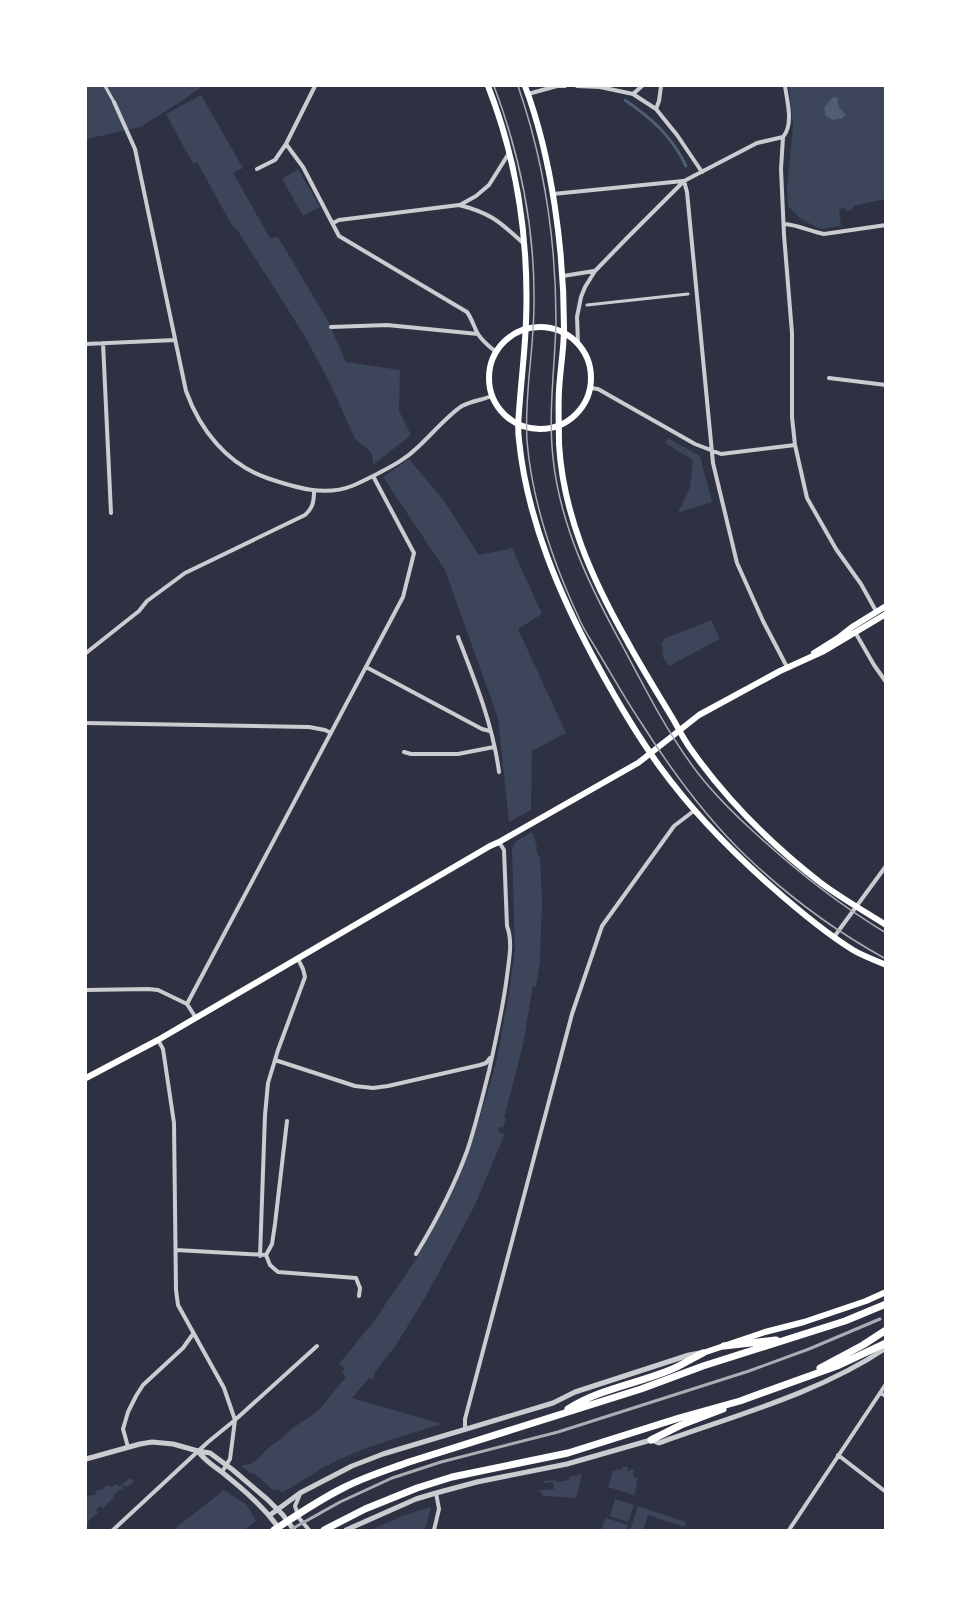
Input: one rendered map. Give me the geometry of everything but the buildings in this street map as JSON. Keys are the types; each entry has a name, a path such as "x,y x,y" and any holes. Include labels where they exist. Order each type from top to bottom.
{"highway":[{"path":"274,1530 344,1487 409,1462 641,1389 703,1366 845,1321 885,1304"},
{"path":"799,1380 863,1345 885,1330"},
{"path":"724,1346 753,1341 788,1339"},
{"path":"324,1530 365,1509 417,1488 452,1477 568,1453 740,1401 837,1366 885,1343"},
{"path":"560,1414 581,1401 673,1369 703,1353"},
{"path":"651,1440 740,1401"}],"main road":[{"path":"489,86 509,152 519,199 526,265 526,328 519,424 524,475 547,558 579,632 614,696 650,753 722,840 750,868 811,921 855,951 885,965"},
{"path":"525,86 540,131 552,194 561,276 564,332 558,426 561,468 582,547 609,610 649,682 689,747 703,765 748,816 789,856 821,882 885,925"},
{"path":"548,327 564,332 578,344 590,364 591,388 586,400 570,420 558,426 537,429 519,424 498,408 492,396 489,385 491,362 504,342 526,328 548,327"},
{"path":"807,658 885,606"},
{"path":"86,1078 158,1040 490,846 638,763 699,715 716,705 787,667 824,651 885,614"},
{"path":"703,1353 765,1332 814,1319 885,1292"}],"street":[{"path":"105,86 135,149 186,391 193,411 216,444 232,459 252,472 285,484 314,491 350,487 406,458 459,407 492,396"},
{"path":"257,169 275,160 286,144 315,86"},
{"path":"528,94 565,86"},
{"path":"577,86 608,88 633,94 656,109 678,135 702,171"},
{"path":"633,94 642,86"},
{"path":"656,109 661,86"},
{"path":"785,86 789,116 787,132 783,137 781,169 792,333 792,417 795,445 807,498 836,549 861,584 876,611"},
{"path":"578,344 578,307 585,287 595,271 684,181 757,143 783,137"},
{"path":"286,144 303,167 339,236 467,312 478,334 496,352"},
{"path":"333,223 339,220 459,205 476,196 489,185 509,152"},
{"path":"552,194 684,181"},
{"path":"684,181 687,192 713,463 737,563 758,611 787,667"},
{"path":"459,205 495,218 524,243"},
{"path":"784,224 797,225 824,234 885,225"},
{"path":"561,276 595,271"},
{"path":"587,305 688,294"},
{"path":"331,327 387,325 478,334"},
{"path":"86,344 175,340"},
{"path":"103,343 111,513"},
{"path":"829,378 885,385"},
{"path":"591,388 598,389 694,444 721,454 795,445"},
{"path":"187,1004 404,597 414,553 373,476"},
{"path":"86,653 184,573 305,515 313,505 314,491"},
{"path":"852,627 885,682"},
{"path":"458,637 482,698 499,772"},
{"path":"366,667 482,729 490,731"},
{"path":"86,723 309,727 331,733"},
{"path":"404,752 411,754 458,753 494,747"},
{"path":"465,1430 465,1419 572,1014 602,926 674,826 695,810"},
{"path":"416,1254 441,1209 467,1151 480,1109 502,1011 510,933 507,926 504,850 499,842"},
{"path":"834,937 885,866"},
{"path":"298,959 305,977 268,1083 263,1255 278,1272 356,1278 360,1288 359,1296"},
{"path":"86,990 148,988 158,990 187,1004 196,1018"},
{"path":"158,1040 163,1052 174,1123 178,1305 224,1388 235,1420 228,1462 222,1472"},
{"path":"275,1060 355,1086 373,1088 480,1065 492,1057"},
{"path":"263,1255 272,1244 287,1121"},
{"path":"176,1250 263,1255"},
{"path":"128,1447 123,1429 136,1396 143,1385 183,1348 194,1334"},
{"path":"113,1530 317,1346"},
{"path":"346,1530 416,1499 436,1493 477,1482 567,1464 651,1440 659,1443 802,1393 847,1371 885,1348"},
{"path":"270,1515 300,1493 352,1466 383,1454 553,1403 586,1388 689,1355 703,1353"},
{"path":"789,1530 885,1383"},
{"path":"880,1393 885,1396"},
{"path":"86,1459 152,1442 185,1446 210,1453 228,1462 278,1509 294,1530"},
{"path":"198,1451 204,1459 270,1515 280,1530"},
{"path":"838,1455 885,1492"},
{"path":"300,1493 295,1506 299,1518 309,1530"},
{"path":"434,1530 439,1509 436,1493"}],"shaded area":[{"path":"86,86 203,86 140,127 87,139"},
{"path":"789,86 885,86 885,199 853,206 853,210 839,209 841,226 822,229 816,227 801,219 788,206 787,188 793,126"},
{"path":"201,95 243,168 233,173 270,238 278,237 328,321 346,362 400,370 399,411 411,435 373,465 372,453 355,439 330,383 304,335 236,228 234,229 197,162 193,164 166,114"},
{"path":"832,98 839,99 837,100 839,107 846,114 843,118 833,120 826,116 824,108"},
{"path":"298,169 320,207 303,216 282,179"},
{"path":"668,438 700,456 712,502 678,513 690,488 693,460 665,443"},
{"path":"409,459 444,501 479,555 512,548 542,614 518,629 566,733 532,751 531,810 509,822 498,718 445,570 383,477"},
{"path":"711,620 720,639 669,666 663,657 662,642 664,639"},
{"path":"532,832 540,858 542,901 540,962 536,987 533,986 523,1045 504,1118 506,1118 503,1128 499,1127 498,1132 505,1134 474,1207 426,1296 396,1345 375,1372 373,1379 369,1378 352,1398 443,1424 350,1455 321,1469 282,1493 279,1489 273,1490 255,1474 241,1466 258,1459 291,1429 317,1412 346,1377 342,1373 345,1369 339,1364 374,1321 415,1261 463,1167 496,1063 509,993 515,950 512,849 515,842"},
{"path":"622,1467 628,1467 627,1470 630,1471 634,1470 633,1477 638,1478 634,1495 608,1487 613,1471 617,1468 621,1471"},
{"path":"582,1474 576,1498 543,1496 539,1490 554,1489 553,1482 543,1483 543,1481 569,1480 569,1477"},
{"path":"129,1479 134,1482 127,1487 124,1485 122,1491 120,1489 103,1508 100,1506 96,1510 98,1513 88,1521 86,1527 86,1497 96,1494 95,1491 105,1489 105,1486 110,1487 117,1484 119,1487"},
{"path":"224,1490 246,1504 256,1521 244,1530 173,1530"},
{"path":"615,1499 634,1505 628,1522 610,1516"},
{"path":"638,1506 686,1522 684,1527 648,1515 643,1530 630,1530"},
{"path":"431,1507 425,1530 370,1530 405,1515"},
{"path":"606,1518 628,1525 626,1530 601,1530"}],"waterway":[{"path":"625,100 660,128 686,166"}],"tram line":[{"path":"494,86 518,166 532,248 534,321 526,424 530,464 545,531 580,621 624,696 676,775 717,826 779,886 831,925 886,959"},
{"path":"518,86 535,143 551,232 556,321 551,407 553,458 562,507 578,555 610,623 656,708 674,739 707,785 769,846 801,873 886,933"}],"railway":[{"path":"290,1530 340,1502 392,1478 441,1462 558,1432 749,1371 880,1319"}]}
